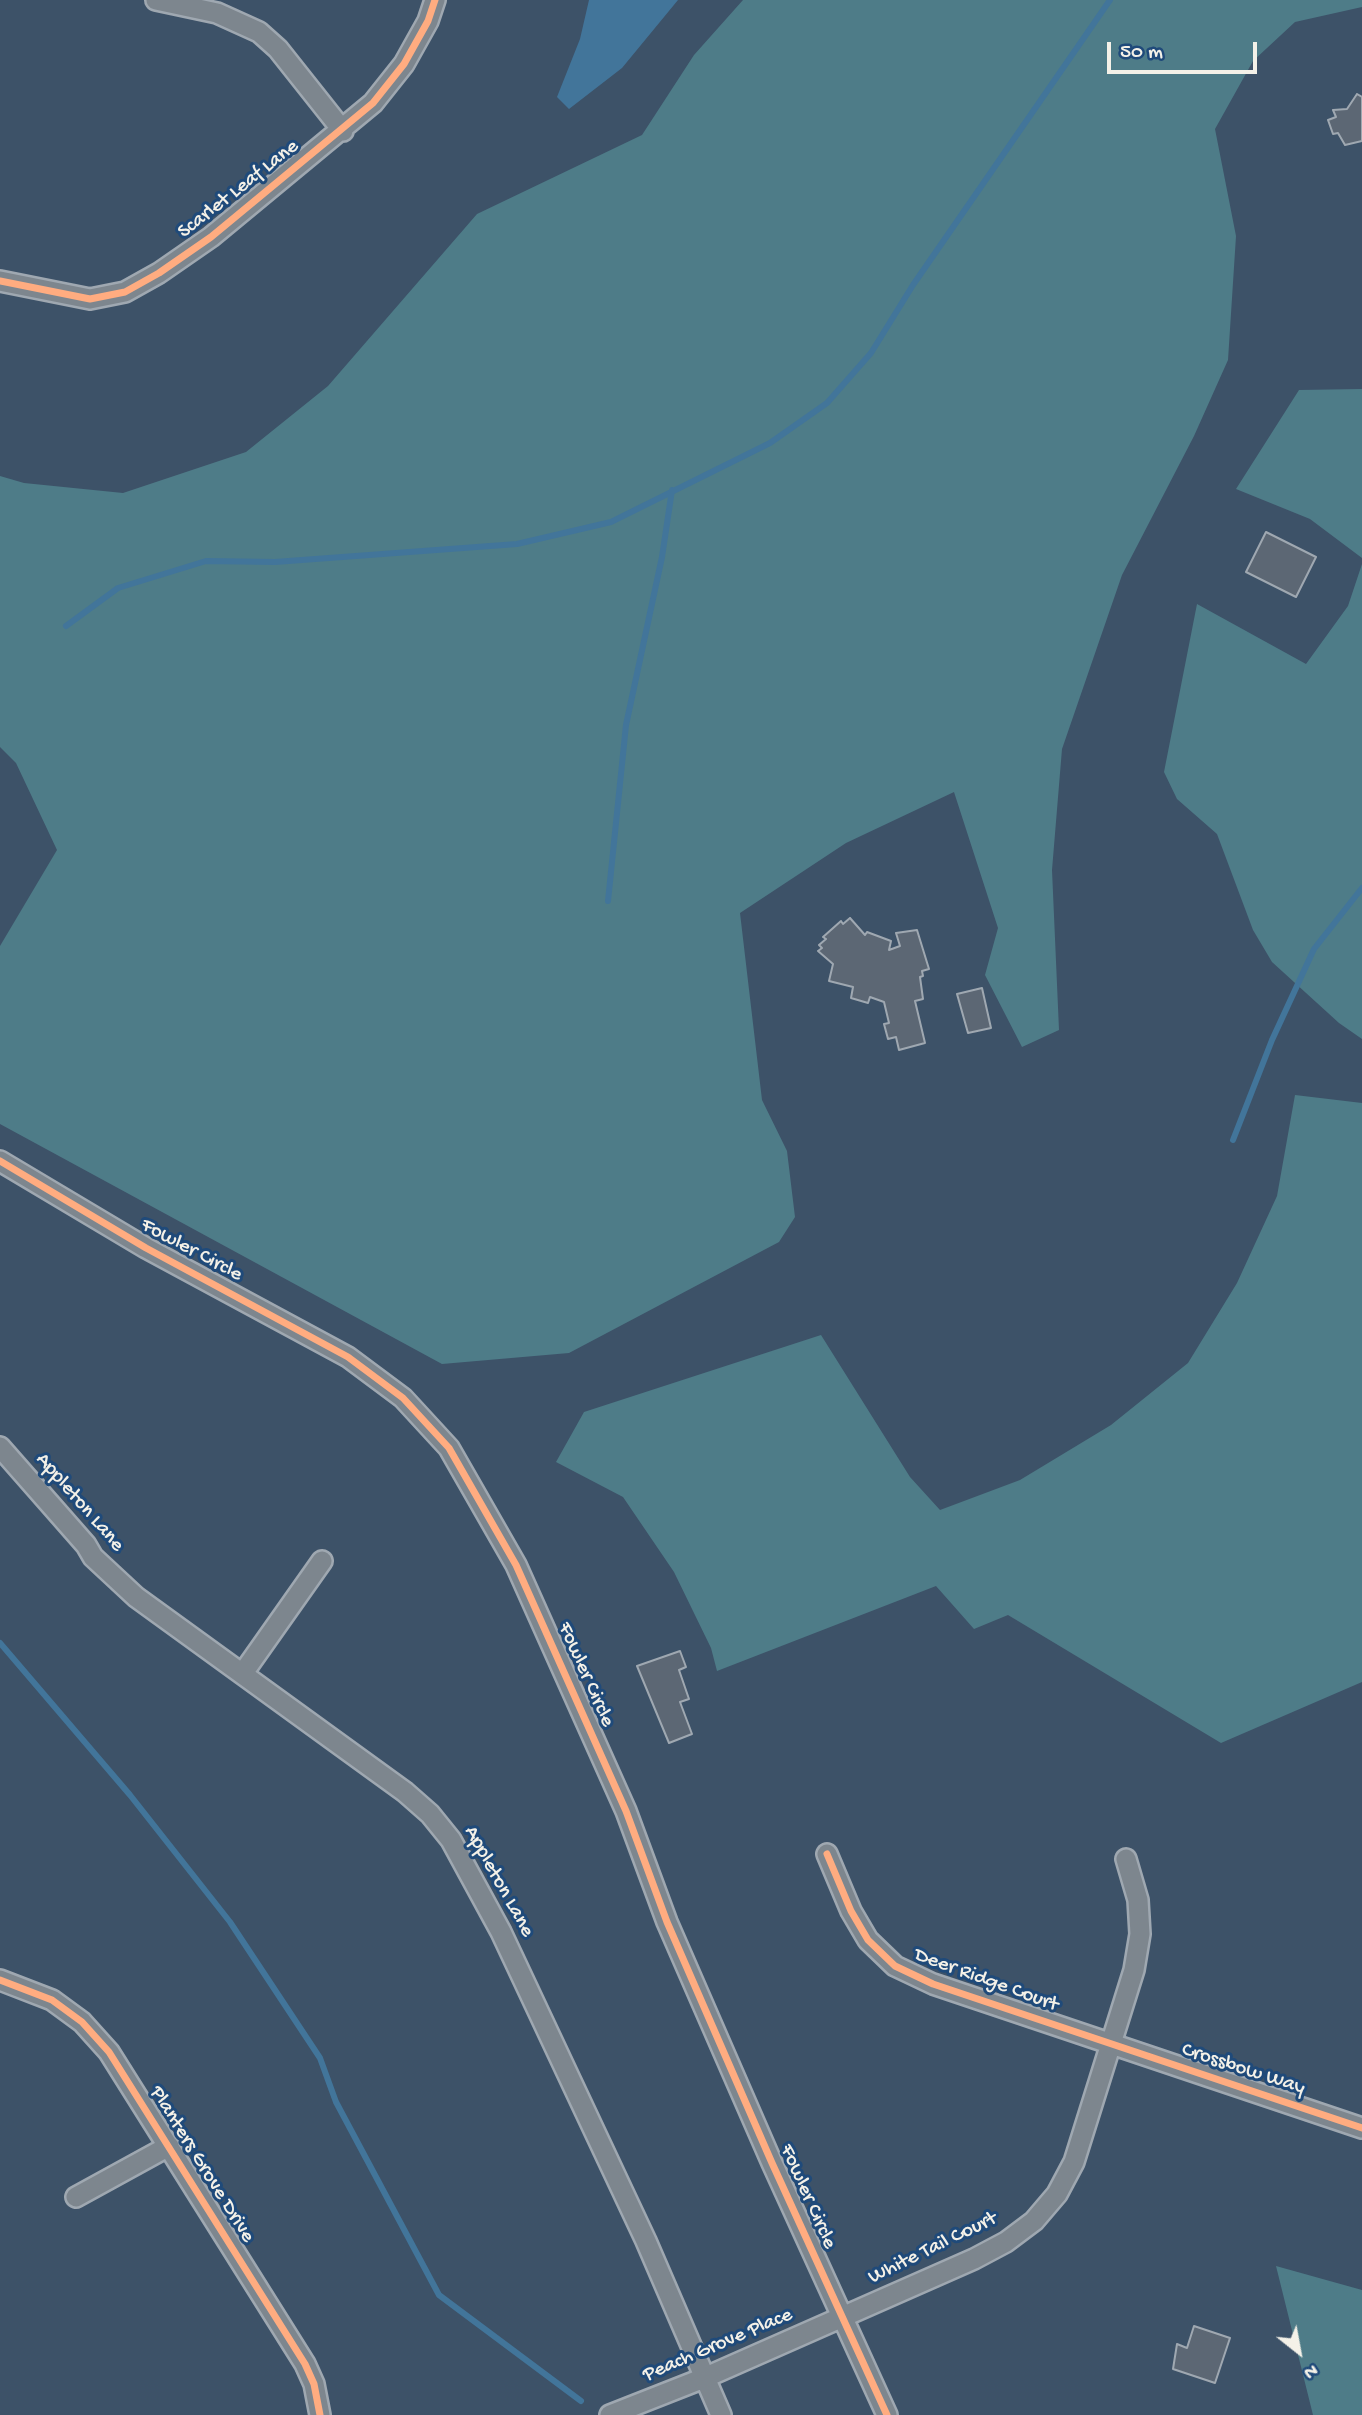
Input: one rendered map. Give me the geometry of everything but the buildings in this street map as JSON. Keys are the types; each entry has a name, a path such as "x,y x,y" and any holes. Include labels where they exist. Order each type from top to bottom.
{"street":[{"path":"156,0 217,13 259,32 278,49 343,131"},
{"name":"Scarlet Leaf Lane","path":"0,281 90,299 125,292 159,273 211,237 343,131 391,84 419,38 435,0"},
{"name":"Fowler Circle","path":"0,1161 146,1248 348,1357 402,1398 449,1448 522,1578 626,1811 673,1935 887,2415"},
{"name":"Appleton Lane","path":"0,1447 86,1545 93,1557 161,1616 405,1792 430,1814 451,1840 501,1932 652,2253 722,2415"},
{"path":"243,1673 321,1561"},
{"name":"Deer Ridge Court","path":"827,1854 851,1911 868,1940 895,1966 933,1984 1112,2045"},
{"name":"White Tail Court","path":"842,2317 974,2259 1006,2242 1034,2221 1056,2194 1074,2162 1134,1970 1140,1934 1138,1900 1126,1859"},
{"name":"Planters Grove Drive","path":"0,1980 52,2000 82,2022 108,2052 304,2364 314,2384 320,2415"},
{"name":"Crossbow Way","path":"1112,2045 1362,2128"},
{"path":"76,2197 169,2146"},
{"name":"Peach Grove Place","path":"610,2415 704,2378 842,2317"}],"green space":[{"path":"743,0 1362,0 1362,7 1295,22 1253,61 1215,129 1236,236 1228,360 1194,436 1122,575 1062,749 1052,870 1059,1030 1022,1047 985,975 998,928 954,792 846,843 740,913 762,1100 787,1151 795,1217 779,1242 569,1353 442,1364 0,1124 0,946 57,850 16,763 0,747 0,476 24,483 123,493 246,452 328,386 477,214 642,135 694,55"},
{"path":"1362,389 1362,558 1310,519 1236,489 1299,390"},
{"path":"1362,564 1362,1039 1339,1023 1272,962 1253,930 1217,834 1177,799 1164,772 1197,604 1306,664 1348,606"},
{"path":"1295,1095 1362,1103 1362,1682 1221,1743 1008,1615 974,1629 936,1586 717,1671 711,1648 674,1572 623,1497 556,1462 584,1412 821,1335 910,1477 940,1510 1020,1480 1111,1425 1188,1363 1237,1283 1277,1196"},
{"path":"1276,2266 1362,2290 1362,2415 1313,2415"}],"water":[{"path":"589,0 678,0 622,68 569,109 557,97 580,39"}],"waterway":[{"path":"66,626 118,588 206,561 275,562 517,544 611,522 770,443 827,403 871,353 913,285 1110,0"},
{"path":"608,901 626,725 662,557 672,490"},
{"path":"1233,1140 1272,1040 1314,949 1362,888"},
{"path":"0,1643 130,1795 230,1922 320,2058 336,2102 439,2295 581,2401"}],"cycle path":[{"path":"0,281 90,299 125,292 159,273 211,237 373,103 404,64 428,21 435,0"},
{"path":"0,1161 146,1248 348,1357 403,1398 449,1448 516,1565 626,1811 667,1922 772,2163 887,2415"},
{"path":"827,1854 851,1911 868,1940 895,1966 933,1984 1362,2128"},
{"path":"0,1980 52,2000 82,2022 109,2052 305,2364 314,2384 320,2415"}]}
